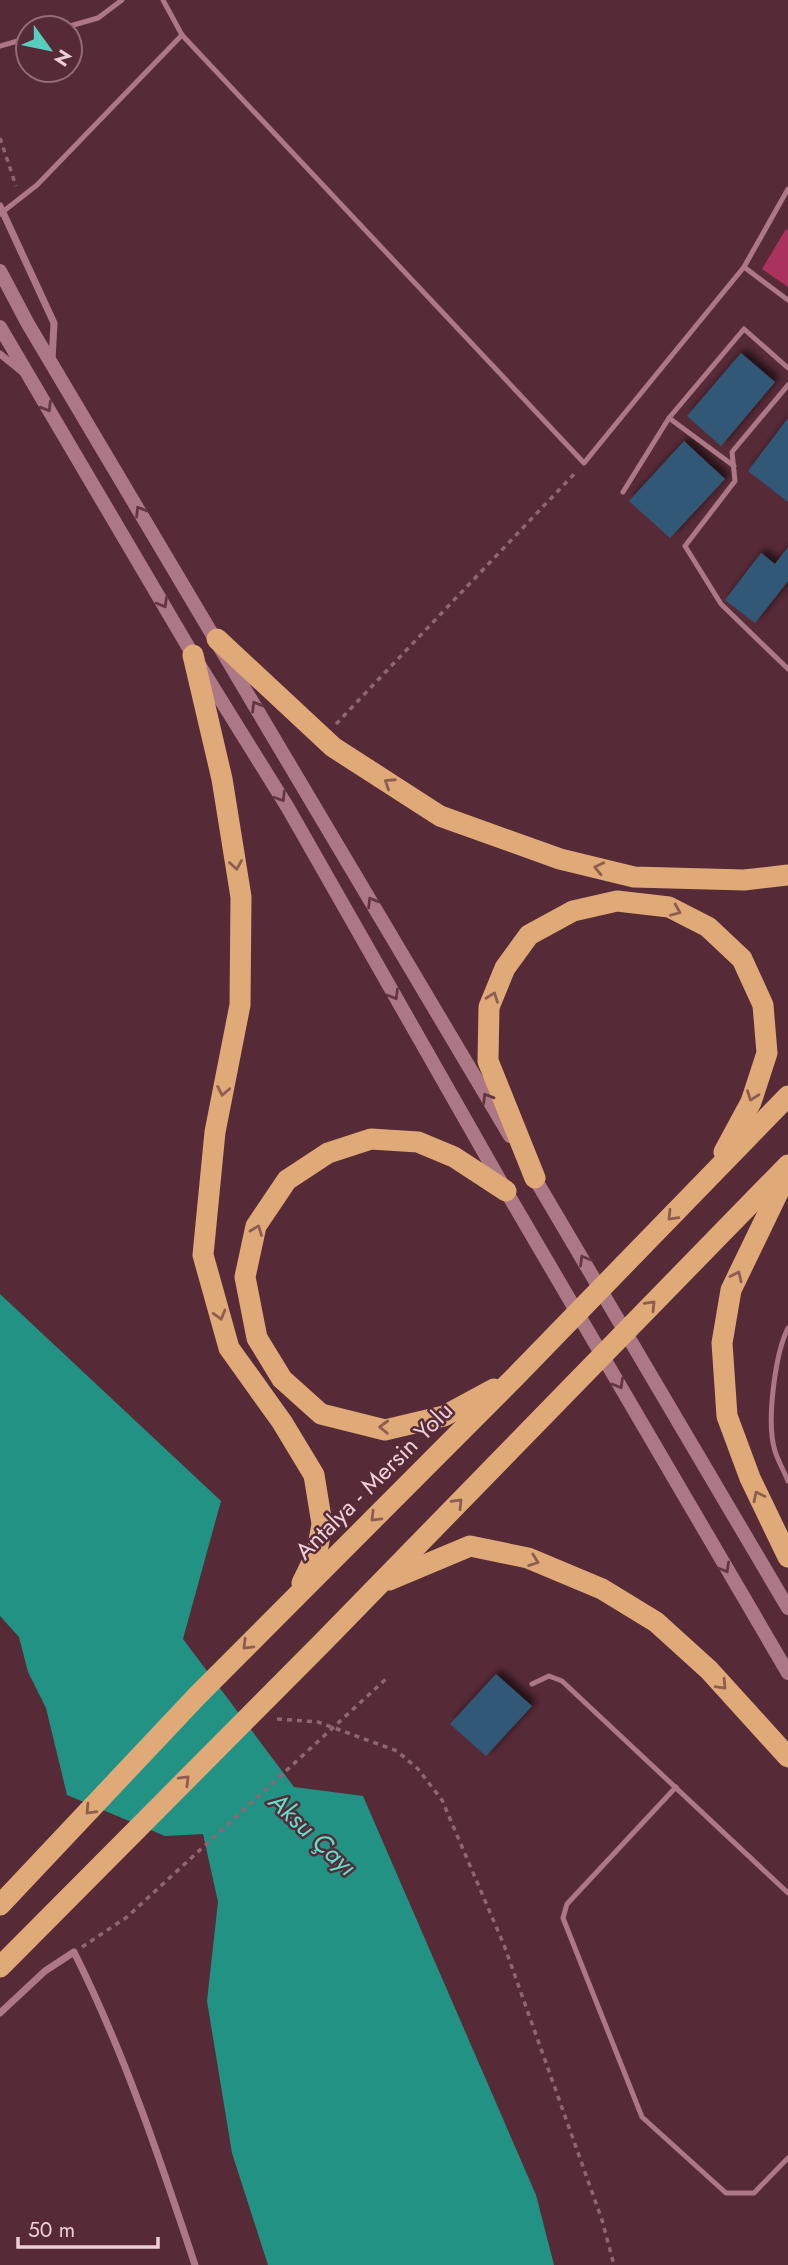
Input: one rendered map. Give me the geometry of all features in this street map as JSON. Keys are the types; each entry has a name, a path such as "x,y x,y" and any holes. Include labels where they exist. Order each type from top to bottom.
{"highway":[{"path":"217,639 333,747 440,816 560,859 634,877 744,880 788,875"},
{"path":"193,654 222,779 241,897 240,1005 215,1132 202,1255 229,1348 282,1422 314,1475 322,1524 317,1552 295,1597"},
{"path":"535,1178 488,1061 489,1007 505,968 529,935 573,911 617,901 669,907 708,927 742,958 763,1005 767,1053 751,1102 708,1180"},
{"name":"Antalya - Mersin Yolu","path":"0,1905 197,1696 514,1378 788,1096"},
{"path":"506,1191 454,1157 418,1142 370,1139 328,1153 287,1180 256,1226 245,1277 257,1338 282,1379 321,1414 385,1430 444,1416 514,1378"},
{"path":"0,1967 325,1640 788,1165"},
{"path":"788,1172 731,1290 722,1343 727,1416 750,1479 788,1557"},
{"path":"378,1585 470,1546 528,1558 602,1589 665,1630 709,1670 788,1757"}],"main road":[{"path":"0,271 52,364 788,1608"},
{"path":"0,327 193,654 288,808 506,1191 788,1673"}],"street":[{"path":"1,211 54,323 52,364"},
{"path":"0,354 29,378"},
{"path":"0,2013 46,1971 75,1952 98,1998 166,2177 195,2265"}],"lane":[{"path":"84,22 98,18 122,0"},
{"path":"163,0 182,35 584,463 744,267 788,189"},
{"path":"1,211 37,185 182,35"},
{"path":"782,200 788,205"},
{"path":"744,267 788,300"},
{"path":"622,492 669,418 744,329 788,368"},
{"path":"788,385 732,453 735,481 685,546 721,604 788,669"},
{"path":"669,418 734,466"},
{"path":"788,1328 783,1338 772,1391 774,1449 788,1481"},
{"path":"532,1684 549,1676 562,1681 788,1893"},
{"path":"676,1787 567,1904 564,1918 642,2117 726,2193 754,2193 788,2158"}],"path":[{"path":"0,138 20,199"},
{"path":"321,736 351,709 584,463"},
{"path":"75,1952 127,1917 387,1678"},
{"path":"277,1719 318,1722 397,1751 418,1769 442,1800 504,1945 601,2220 614,2265"}],"shaded area":[{"path":"786,229 788,231 788,287 762,269"}],"water":[{"name":"Aksu Çayı","path":"0,1294 221,1501 183,1639 294,1787 363,1796 536,2195 554,2265 268,2265 232,2153 207,2001 218,1902 203,1834 165,1836 67,1795 46,1708 28,1672 19,1637 0,1616"}],"building":[{"path":"741,353 775,382 721,446 687,416"},
{"path":"788,418 788,502 748,471"},
{"path":"684,441 725,479 670,538 629,501"},
{"path":"788,547 788,581 755,623 725,600 761,553 775,564"},
{"path":"496,1674 532,1706 486,1756 450,1724"}]}
